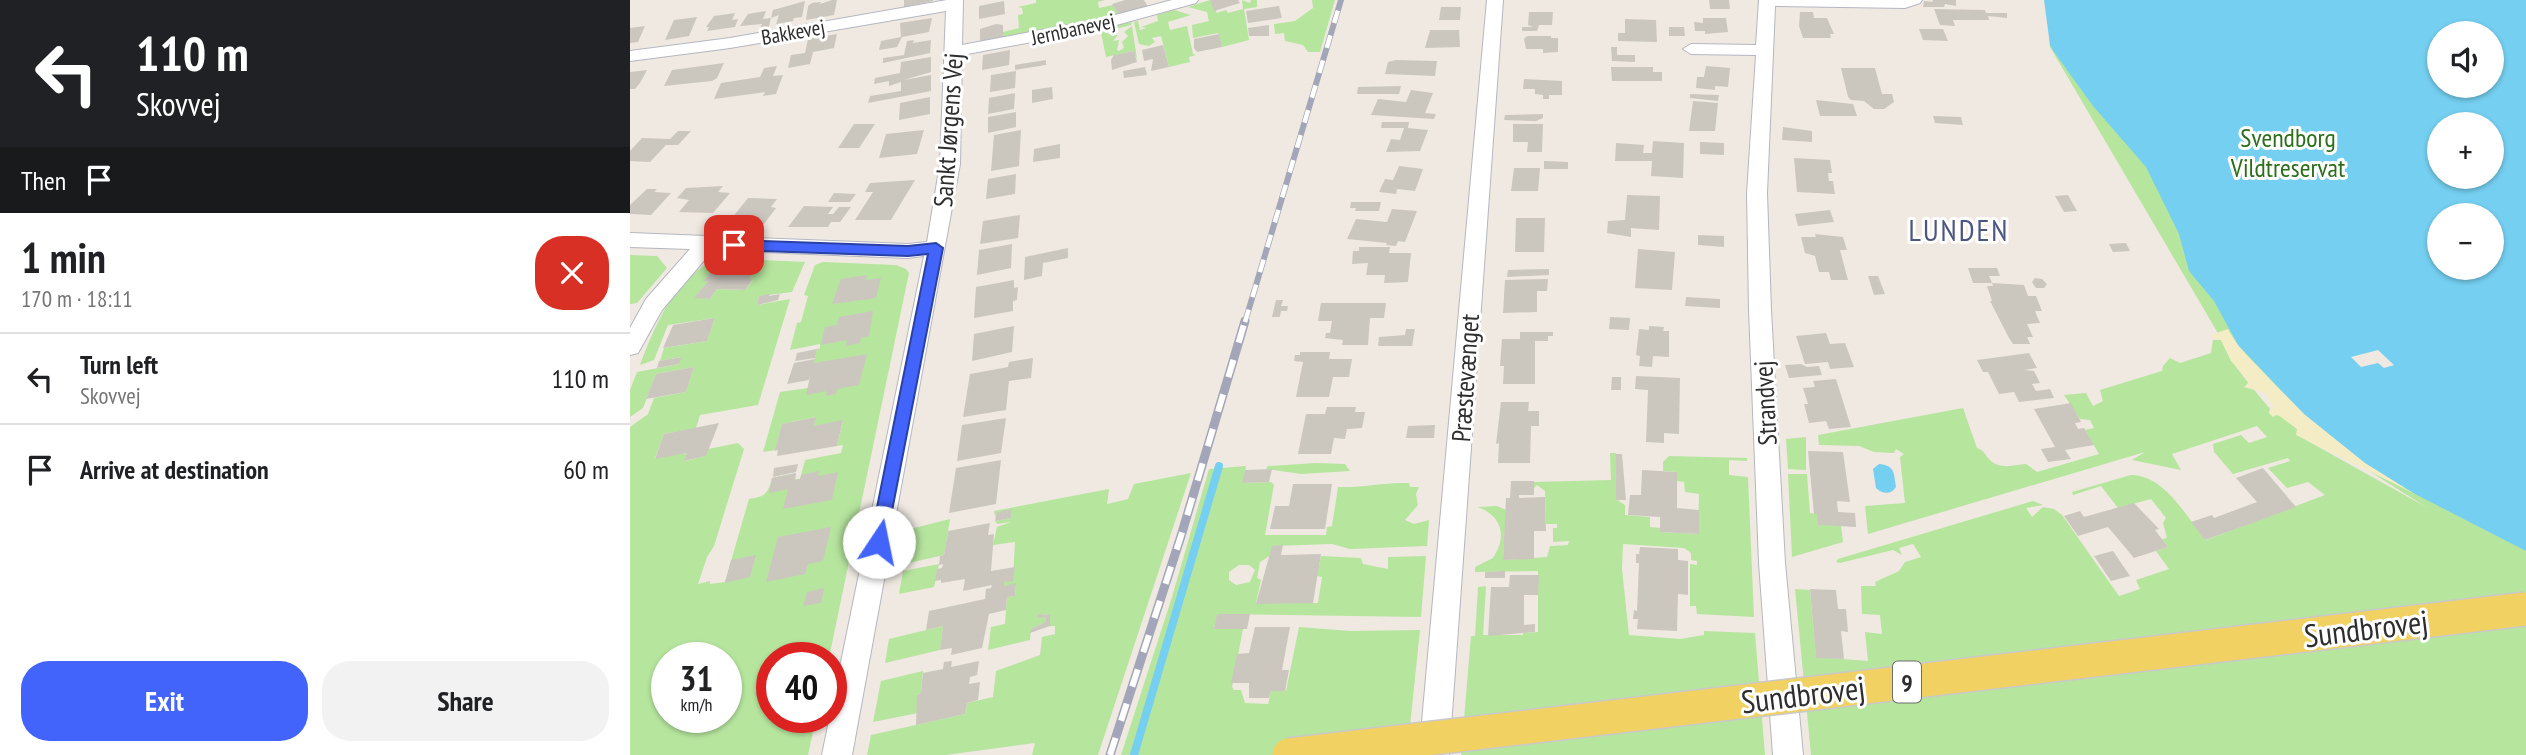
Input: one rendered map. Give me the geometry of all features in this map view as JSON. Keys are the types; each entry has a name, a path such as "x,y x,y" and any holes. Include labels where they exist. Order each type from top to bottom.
{"main road":[{"name":"Sundbrovej","path":"1289,755 2526,609"}],"street":[{"name":"Jernbanevej","path":"955,51 1102,24 1190,0"},
{"name":"Præstevænget","path":"1434,755 1495,0"},
{"path":"1767,1 1905,3 1914,0"},
{"name":"Strandvej","path":"1767,1 1757,193 1760,310 1772,563 1788,755"},
{"name":"Sankt Jørgens Vej","path":"837,755 950,164 955,2"},
{"name":"Bakkevej","path":"630,56 730,43 955,2"},
{"path":"1691,48 1763,50"},
{"path":"630,240 908,251 936,248"},
{"path":"630,347 654,305 707,244"}],"green space":[{"path":"1036,0 1105,0 1098,2 1099,8 1113,5 1119,15 1000,40 1003,32 1019,28 1018,15 1023,14 1022,8 1018,7 1036,3"},
{"path":"1210,0 1217,13 1226,10 1228,13 1243,9 1242,0 1250,3 1251,0 1257,0 1257,7 1244,9 1249,40 1222,47 1218,33 1193,38 1192,25 1209,21 1207,12 1188,7"},
{"path":"1312,0 1335,0 1320,52 1308,52 1303,45 1285,41 1284,33 1275,34 1274,24 1295,21 1313,8"},
{"path":"2047,0 2526,0 2526,755 1811,755 1795,589 1810,590 1816,657 1868,661 1865,632 1882,634 1880,615 1862,614 1861,586 1876,586 1875,582 1899,571 1905,562 1921,557 1913,544 1899,548 1902,555 1893,550 1840,563 1836,562 1838,559 2033,501 2043,505 2026,508 2032,517 2043,507 2054,509 2062,515 2119,596 2140,589 2136,580 2169,569 2156,551 2168,547 2162,539 2167,538 2163,523 2166,518 2151,499 2118,508 2101,486 2073,495 2072,492 2131,475 2143,477 2154,482 2174,499 2206,540 2325,495 2308,482 2287,488 2268,468 2290,461 2288,458 2233,474 2214,452 2213,444 2241,435 2249,443 2267,437 2257,426 2172,454 2181,470 2132,460 2145,452 1868,534 1865,506 1905,503 1900,457 1904,454 1896,449 1894,453 1874,452 1859,446 1819,445 1818,435 1963,408 1977,448 1990,460 2003,466 2026,464 2037,472 2099,454 2085,430 2094,428 2090,420 2080,419 2064,395 2086,393 2093,406 2103,401 2100,390 2162,371 2170,358 2180,363 2211,353 2213,340 2221,340 2237,368 2270,409 2269,413 2283,417 2297,429 2297,435 2426,507 2339,452 2222,340 2050,47"},
{"path":"1174,10 1191,15 1168,22 1170,30 1187,26 1193,54 1196,55 1189,57 1190,62 1169,67 1161,36 1152,38 1155,42 1149,46 1139,44 1134,22 1138,21 1140,30 1147,28 1141,27 1158,21 1157,15"},
{"path":"1132,22 1131,25 1108,31 1108,34 1118,35 1113,41 1119,40 1119,51 1124,48 1122,42 1128,36 1124,32 1132,26 1137,59 1133,51 1106,57 1100,28"},
{"path":"630,255 657,256 667,268 637,303 630,304"},
{"path":"719,258 805,262 792,292 759,296 757,305 790,299 758,405 700,415 696,428 664,434 655,458 687,453 685,461 706,456 708,449 738,443 744,449 714,546 707,557 698,584 710,581 710,584 725,582 749,499 765,494 772,478 796,473 795,479 800,479 805,460 841,453 843,445 837,446 843,421 814,426 815,417 782,424 776,450 763,452 780,392 808,388 817,349 820,348 820,344 790,350 797,323 801,322 808,296 804,295 815,265 823,262 896,265 909,273 832,642 756,642 756,733 813,733 808,755 630,755 630,427 648,414 654,398 686,392 694,367 656,374 643,408 630,417 630,390 637,372 679,364 681,357 660,361 664,348 707,341 715,318 668,325 654,360 640,365 660,317 690,276","holes":["747,269 745,273 753,273 749,279 753,280 745,290 717,289 710,299 695,297 708,281 704,280 710,273"]},
{"path":"1806,437 1806,470 1788,469 1786,439"},
{"path":"1610,453 1616,453 1616,499 1625,505 1625,515 1650,517 1650,527 1660,528 1660,532 1698,534 1699,494 1685,492 1684,482 1677,481 1677,472 1663,471 1663,462 1669,456 1747,458 1747,461 1729,460 1729,475 1748,477 1754,617 1697,614 1696,606 1690,606 1690,564 1697,565 1697,561 1691,560 1691,553 1684,548 1623,544 1622,569 1629,635 1680,639 1704,635 1704,631 1755,633 1765,755 1461,755 1478,587 1486,586 1483,635 1523,635 1538,632 1538,571 1475,572 1475,567 1493,558 1498,550 1501,534 1497,521 1478,507 1497,506 1506,510 1503,560 1547,557 1550,546 1568,545 1569,541 1553,542 1553,528 1557,528 1557,524 1546,524 1545,491 1537,485 1534,488 1534,482 1611,480"},
{"path":"1345,464 1350,471 1301,474 1266,469 1268,466"},
{"path":"1246,466 1243,483 1271,482 1274,485 1265,535 1326,535 1327,527 1332,526 1338,487 1409,483 1410,487 1419,487 1416,494 1418,505 1405,520 1414,524 1429,520 1427,546 1350,549 1332,544 1273,546 1271,555 1260,562 1257,578 1261,580 1256,603 1318,603 1322,577 1317,576 1321,556 1361,558 1363,564 1388,569 1388,557 1426,556 1421,617 1218,614 1214,628 1243,629 1232,687 1234,690 1241,690 1245,703 1268,704 1271,691 1286,691 1299,627 1350,631 1420,630 1407,755 1121,755 1172,597 1209,469","holes":["1239,565 1249,565 1255,570 1250,582 1236,585 1229,580 1229,572"]},
{"path":"1191,473 1098,755 1032,755 1035,743 946,755 867,755 871,735 965,714 967,703 993,697 996,671 1040,655 1042,637 1055,634 1055,626 1050,626 1050,615 1039,614 1038,616 1046,618 1045,622 1031,629 1030,640 988,650 991,627 1005,624 1007,597 1015,596 1016,584 1004,586 1004,582 1013,580 1015,542 993,545 997,527 1011,522 997,524 995,521 1011,518 1012,510 997,512 996,519 994,511 1109,489 1107,504 1128,499 1134,484"},
{"path":"1788,474 1807,474 1810,513 1841,526 1843,542 1792,557"},
{"path":"950,519 944,555 904,564 910,529"},
{"path":"939,564 934,587 899,594 903,571"},
{"path":"943,626 940,650 885,663 889,639"},
{"path":"923,671 921,693 917,695 918,713 873,722 881,681"}],"sand":[{"path":"2228,329 2245,353 2319,425 2415,494 2296,435 2297,429 2277,414 2273,417 2269,413 2273,407 2265,393 2244,387 2249,382 2231,361 2221,340 2212,338 2211,335"}],"water":[{"name":"Svendborg Vildtreservat","path":"2044,0 2526,0 2526,551 2415,494 2365,463 2304,414 2238,345 2214,301 2189,271 2179,234 2146,167 2093,106 2050,45"},
{"path":"1879,464 1891,468 1896,487 1894,490 1884,492 1876,488 1873,469"}],"pier":[{"path":"2378,350 2394,365 2384,368 2378,363 2361,367 2351,357"}],"building":[{"path":"837,0 834,15 806,20 808,6"},
{"path":"904,0 933,0 933,1 904,7"},
{"path":"1125,0 1144,0 1148,7 1119,15 1112,4"},
{"path":"1210,0 1238,0 1240,3 1214,11"},
{"path":"1709,0 1729,0 1730,9 1710,9"},
{"path":"1956,0 1956,6 1945,4 1944,7 1923,7 1924,1"},
{"path":"805,1 802,17 776,24 779,15 771,18 773,10"},
{"path":"1004,1 1005,14 979,19 979,6"},
{"path":"1279,6 1282,18 1248,23 1246,11"},
{"path":"1441,7 1461,7 1460,20 1439,20"},
{"path":"1934,9 1985,10 1986,13 2007,13 2007,18 1988,16 1989,20 1953,20 1955,26 1940,25"},
{"path":"766,11 763,19 771,18 768,30 759,31 762,24 740,26 748,14"},
{"path":"1529,12 1553,12 1552,25 1539,25 1537,31 1522,31 1522,27 1533,27 1528,25"},
{"path":"1800,12 1813,12 1814,18 1827,18 1834,34 1830,34 1831,38 1803,38 1799,26"},
{"path":"735,13 732,20 738,19 735,27 707,31 709,27 706,27 714,16"},
{"path":"697,17 689,36 665,40 674,20"},
{"path":"932,18 929,32 902,37 897,47 879,50 881,41 901,37 900,23"},
{"path":"1703,18 1726,18 1728,32 1705,34 1705,31 1695,31 1694,22 1703,23"},
{"path":"1625,19 1656,20 1657,42 1618,41 1618,33 1625,33"},
{"path":"996,24 1003,25 1003,37 980,41 980,29"},
{"path":"1269,25 1269,36 1249,36 1248,28"},
{"path":"645,26 638,42 630,43 630,28"},
{"path":"1669,27 1684,27 1685,36 1669,36"},
{"path":"1919,29 1943,29 1948,41 1923,40"},
{"path":"1430,30 1459,30 1460,47 1425,48"},
{"path":"837,34 834,48 813,52 810,64 788,68 791,55 805,53 808,39"},
{"path":"1219,34 1222,47 1197,52 1194,48 1194,39"},
{"path":"1527,36 1558,38 1558,52 1543,53 1543,49 1526,49 1524,39"},
{"path":"914,40 913,43 931,40 930,53 883,63 883,58 904,55 907,41"},
{"path":"1163,45 1169,67 1151,71 1153,59 1144,61 1142,50"},
{"path":"1611,47 1617,47 1617,55 1635,55 1635,62 1612,61"},
{"path":"1010,50 1009,65 982,70 983,55"},
{"path":"1134,51 1137,62 1112,70 1111,60 1114,55"},
{"path":"931,57 931,72 904,80 931,75 931,91 868,103 870,96 901,91 901,82 889,86 889,81 874,84 875,78 900,73 901,62"},
{"path":"1046,60 1046,65 1015,70 1015,65"},
{"path":"1437,61 1435,76 1385,74 1388,62"},
{"path":"724,63 717,78 712,81 664,86 672,70"},
{"path":"777,66 773,76 783,75 776,94 763,96 765,92 714,99 721,83 760,77 764,68"},
{"path":"1706,66 1730,68 1728,87 1715,86 1715,90 1696,88 1697,77 1704,77"},
{"path":"1145,67 1147,75 1124,78 1123,71"},
{"path":"1611,67 1653,67 1653,72 1662,72 1662,81 1612,81"},
{"path":"1841,68 1875,68 1882,94 1892,94 1894,102 1884,109 1874,109 1864,101 1851,100"},
{"path":"647,70 635,89 630,89 630,72"},
{"path":"1016,71 1015,88 990,92 991,75"},
{"path":"1524,79 1562,81 1562,95 1549,95 1549,99 1543,99 1543,95 1535,94 1535,89 1523,89"},
{"path":"1401,86 1399,94 1357,94 1358,87"},
{"path":"1052,87 1053,99 1032,103 1032,90"},
{"path":"1411,90 1433,93 1425,113 1436,114 1434,119 1371,115 1378,99 1406,102"},
{"path":"1015,93 1014,109 988,114 989,98"},
{"path":"1690,94 1719,95 1718,101 1690,98"},
{"path":"930,97 930,114 899,120 900,103"},
{"path":"1816,100 1853,104 1857,116 1820,116"},
{"path":"1693,101 1718,103 1715,131 1689,131"},
{"path":"1016,112 1016,127 988,133 988,117"},
{"path":"1543,114 1543,118 1536,121 1504,120 1505,115"},
{"path":"1933,116 1961,117 1963,125 1935,123"},
{"path":"1382,122 1409,122 1408,128 1428,130 1420,151 1386,152 1391,139 1400,140 1404,128 1381,128"},
{"path":"854,124 875,124 859,148 838,148"},
{"path":"1513,124 1543,124 1542,152 1527,152 1528,142 1513,142"},
{"path":"1783,127 1812,131 1812,142 1782,140"},
{"path":"924,130 917,154 879,158 886,134"},
{"path":"1021,130 1019,166 991,171 994,135"},
{"path":"678,131 691,131 678,145 666,145 650,162 630,161 630,151 642,138 670,139"},
{"path":"1653,141 1684,143 1683,178 1651,176 1652,161 1615,161 1616,143 1644,145 1643,153 1652,153"},
{"path":"1700,142 1724,143 1724,155 1700,154"},
{"path":"1060,144 1060,158 1033,162 1034,149"},
{"path":"1794,158 1830,160 1832,173 1828,173 1829,181 1833,181 1835,194 1797,192"},
{"path":"1544,161 1568,162 1568,169 1544,169"},
{"path":"1399,166 1423,169 1415,191 1397,189 1396,194 1379,192 1385,179 1393,180"},
{"path":"1514,168 1540,168 1538,191 1511,191"},
{"path":"1016,174 1015,194 986,199 988,179"},
{"path":"915,180 891,220 855,220 873,192 865,192 870,183"},
{"path":"723,186 718,192 730,193 713,213 679,212 689,200 677,198 686,188"},
{"path":"647,189 671,193 651,215 630,214 630,205"},
{"path":"834,193 856,194 850,202 828,202"},
{"path":"1627,195 1660,196 1659,230 1631,228 1631,237 1607,233 1608,221 1625,220"},
{"path":"2068,195 2077,211 2064,212 2055,196"},
{"path":"748,198 777,199 771,207 776,208 764,224 727,224"},
{"path":"1351,202 1381,202 1379,211 1355,211 1356,208 1350,208"},
{"path":"804,206 833,207 828,214 833,214 839,207 851,207 840,222 831,222 828,227 788,227"},
{"path":"1392,209 1417,211 1405,242 1398,241 1396,246 1347,239 1356,219 1387,222"},
{"path":"1830,210 1834,222 1798,226 1795,214"},
{"path":"1020,215 1018,238 980,244 983,221"},
{"path":"1516,218 1545,218 1544,252 1515,252"},
{"path":"1815,234 1843,237 1847,250 1840,250 1848,280 1831,280 1829,272 1819,272 1815,256 1805,253 1801,237 1816,237"},
{"path":"1698,235 1724,236 1724,247 1698,245"},
{"path":"2126,243 2130,251 2113,252 2109,244"},
{"path":"1012,244 1011,268 977,275 979,250"},
{"path":"1359,247 1390,247 1389,253 1411,253 1408,282 1384,283 1385,275 1366,275 1368,263 1352,264 1353,251 1359,251"},
{"path":"1068,248 1068,258 1043,263 1042,276 1024,280 1025,257"},
{"path":"1638,249 1675,252 1672,290 1635,288"},
{"path":"1968,268 1997,268 2000,276 1989,276 1992,283 1973,283"},
{"path":"736,269 748,269 745,273 754,273 745,290 717,289 710,299 694,298 708,281 703,281 710,273 734,272"},
{"path":"1549,269 1549,275 1507,277 1508,270"},
{"path":"867,275 866,280 881,278 876,298 832,304 841,279"},
{"path":"1868,276 1878,276 1885,294 1874,295"},
{"path":"2035,278 2042,279 2047,284 2044,288 2036,288 2032,282"},
{"path":"1548,279 1547,291 1537,291 1537,312 1503,313 1505,280"},
{"path":"1014,280 1014,288 1018,287 1013,311 974,318 976,287"},
{"path":"1992,283 2024,285 2028,296 2036,296 2042,311 2035,311 2040,323 2027,324 2033,337 2027,337 2030,344 2013,344 2009,338 1990,301 1987,286 1993,286"},
{"path":"770,294 769,296 780,294 778,300 757,305 759,296"},
{"path":"1686,297 1720,299 1720,308 1685,306"},
{"path":"1276,300 1283,300 1281,306 1288,306 1287,311 1281,311 1280,317 1272,317"},
{"path":"1321,303 1386,303 1384,318 1370,318 1368,345 1342,345 1343,340 1325,338 1326,333 1330,333 1332,321 1318,321"},
{"path":"873,311 869,336 861,338 860,343 846,346 847,340 821,345 825,327 837,325 839,317"},
{"path":"1610,317 1630,318 1629,330 1609,329"},
{"path":"715,318 707,341 663,348 673,325"},
{"path":"1014,326 1012,352 972,361 974,334"},
{"path":"1649,326 1664,327 1663,331 1669,331 1669,357 1653,356 1652,367 1639,366 1640,356 1636,355 1639,329 1649,330"},
{"path":"1406,329 1415,329 1412,346 1378,346 1379,337 1405,335"},
{"path":"1520,332 1553,332 1553,336 1548,336 1548,341 1535,341 1535,384 1503,384 1504,366 1500,366 1502,339 1520,339"},
{"path":"1826,333 1830,344 1845,343 1854,367 1830,369 1828,362 1805,364 1796,336"},
{"path":"817,349 815,358 795,361 797,353"},
{"path":"1300,352 1330,352 1329,359 1352,359 1349,377 1333,377 1329,397 1296,397 1303,362 1294,361 1295,355 1300,355"},
{"path":"2029,353 2037,368 2024,370 2034,371 2040,383 2032,384 2036,391 2050,389 2054,398 2019,402 2014,392 1999,394 1988,372 1983,372 1977,360"},
{"path":"867,354 859,385 837,389 836,394 826,396 827,391 806,395 811,372 809,380 787,384 794,363 815,359 814,363"},
{"path":"682,357 679,364 657,368 659,361"},
{"path":"1033,358 1031,378 1009,381 1006,410 963,417 970,374 1008,367 1009,362"},
{"path":"1801,364 1807,367 1819,366 1822,375 1789,378 1785,365"},
{"path":"694,367 686,392 646,399 656,374"},
{"path":"1636,376 1680,378 1679,434 1664,433 1664,443 1646,442 1648,390 1635,389"},
{"path":"1612,377 1621,377 1621,390 1611,390"},
{"path":"1836,379 1851,427 1829,429 1826,421 1809,423 1804,404 1808,404 1803,388 1815,387 1813,381"},
{"path":"1501,402 1529,402 1528,411 1539,411 1539,426 1531,426 1530,463 1498,463 1499,443 1496,444"},
{"path":"2071,403 2081,422 2075,423 2078,429 2084,428 2094,445 2065,450 2071,459 2048,462 2041,449 2055,447 2034,409"},
{"path":"1327,407 1356,407 1355,412 1365,412 1362,428 1347,429 1345,439 1334,438 1331,454 1298,454 1306,414 1325,414"},
{"path":"816,417 814,426 843,420 837,446 777,456 778,450 775,451 782,424"},
{"path":"1006,418 1001,453 957,461 962,425"},
{"path":"719,423 706,456 684,461 687,453 655,459 664,434"},
{"path":"1435,425 1434,438 1406,438 1408,426"},
{"path":"1808,451 1843,452 1850,502 1837,501 1838,512 1855,513 1856,527 1818,525 1817,514 1814,514"},
{"path":"1616,454 1622,454 1626,500 1616,500"},
{"path":"1001,460 996,504 949,513 956,468"},
{"path":"798,464 796,472 773,477 774,468"},
{"path":"2263,468 2296,507 2205,540 2191,522 2212,515 2214,518 2257,502 2236,478"},
{"path":"1272,469 1269,482 1242,483 1245,470"},
{"path":"1642,470 1677,472 1677,508 1699,510 1699,534 1660,532 1660,517 1628,515 1630,495 1641,495"},
{"path":"819,471 818,476 838,472 832,500 783,509 788,489 769,493 772,478 796,473 795,480 800,479 801,475"},
{"path":"1511,481 1534,481 1534,495 1519,495 1519,498 1545,497 1546,531 1534,531 1534,559 1503,560 1506,498 1510,498"},
{"path":"1293,484 1332,484 1325,529 1270,529 1275,506 1289,506"},
{"path":"2134,503 2159,529 2155,530 2168,547 2134,558 2108,527 2078,536 2064,516 2080,511 2084,517"},
{"path":"1012,509 1011,518 995,521 997,512"},
{"path":"990,523 988,535 994,534 991,571 1015,567 1013,581 1004,582 1004,586 1016,583 1015,596 1007,597 1006,610 989,614 982,648 951,655 952,648 940,650 943,626 926,630 929,611 985,599 986,589 992,585 963,591 965,579 941,583 941,580 935,581 937,569 942,568 943,564 939,565 940,556 944,555 948,531"},
{"path":"831,527 823,561 808,564 805,574 766,582 778,537"},
{"path":"1283,545 1281,555 1321,554 1313,603 1256,604 1272,546"},
{"path":"1640,547 1678,549 1678,560 1688,561 1688,595 1678,594 1677,631 1637,629 1638,619 1633,619 1634,610 1637,611 1639,563 1636,563 1636,554 1639,554"},
{"path":"2113,551 2130,576 2111,581 2094,556"},
{"path":"756,555 750,577 725,583 731,560"},
{"path":"1505,571 1505,578 1485,578 1485,572"},
{"path":"1510,575 1539,575 1538,595 1524,595 1524,625 1535,624 1535,632 1488,636 1491,587 1509,587"},
{"path":"824,588 821,603 803,606 807,592"},
{"path":"1810,589 1836,590 1838,609 1846,609 1848,632 1841,631 1844,659 1816,658"},
{"path":"1039,614 1050,615 1050,626 1030,633 1031,629 1045,622 1046,618 1037,617"},
{"path":"1217,614 1250,614 1247,629 1214,629"},
{"path":"1255,627 1290,627 1282,670 1289,670 1285,691 1271,691 1269,698 1249,698 1249,683 1231,683 1237,654 1249,653"},
{"path":"952,661 951,667 979,661 977,675 970,677 969,684 980,682 978,700 967,703 965,714 916,725 917,695 921,693 923,673 943,669 944,662"}],"waterway":[{"path":"1134,755 1219,466"}],"railway":[{"path":"1245,322 1341,0"},
{"path":"1110,755 1181,536 1245,321"}],"district":[{"name":"LUNDEN","path":"1959,229"}],"route":[{"path":"734,245 908,251 936,248 879,542"}]}
